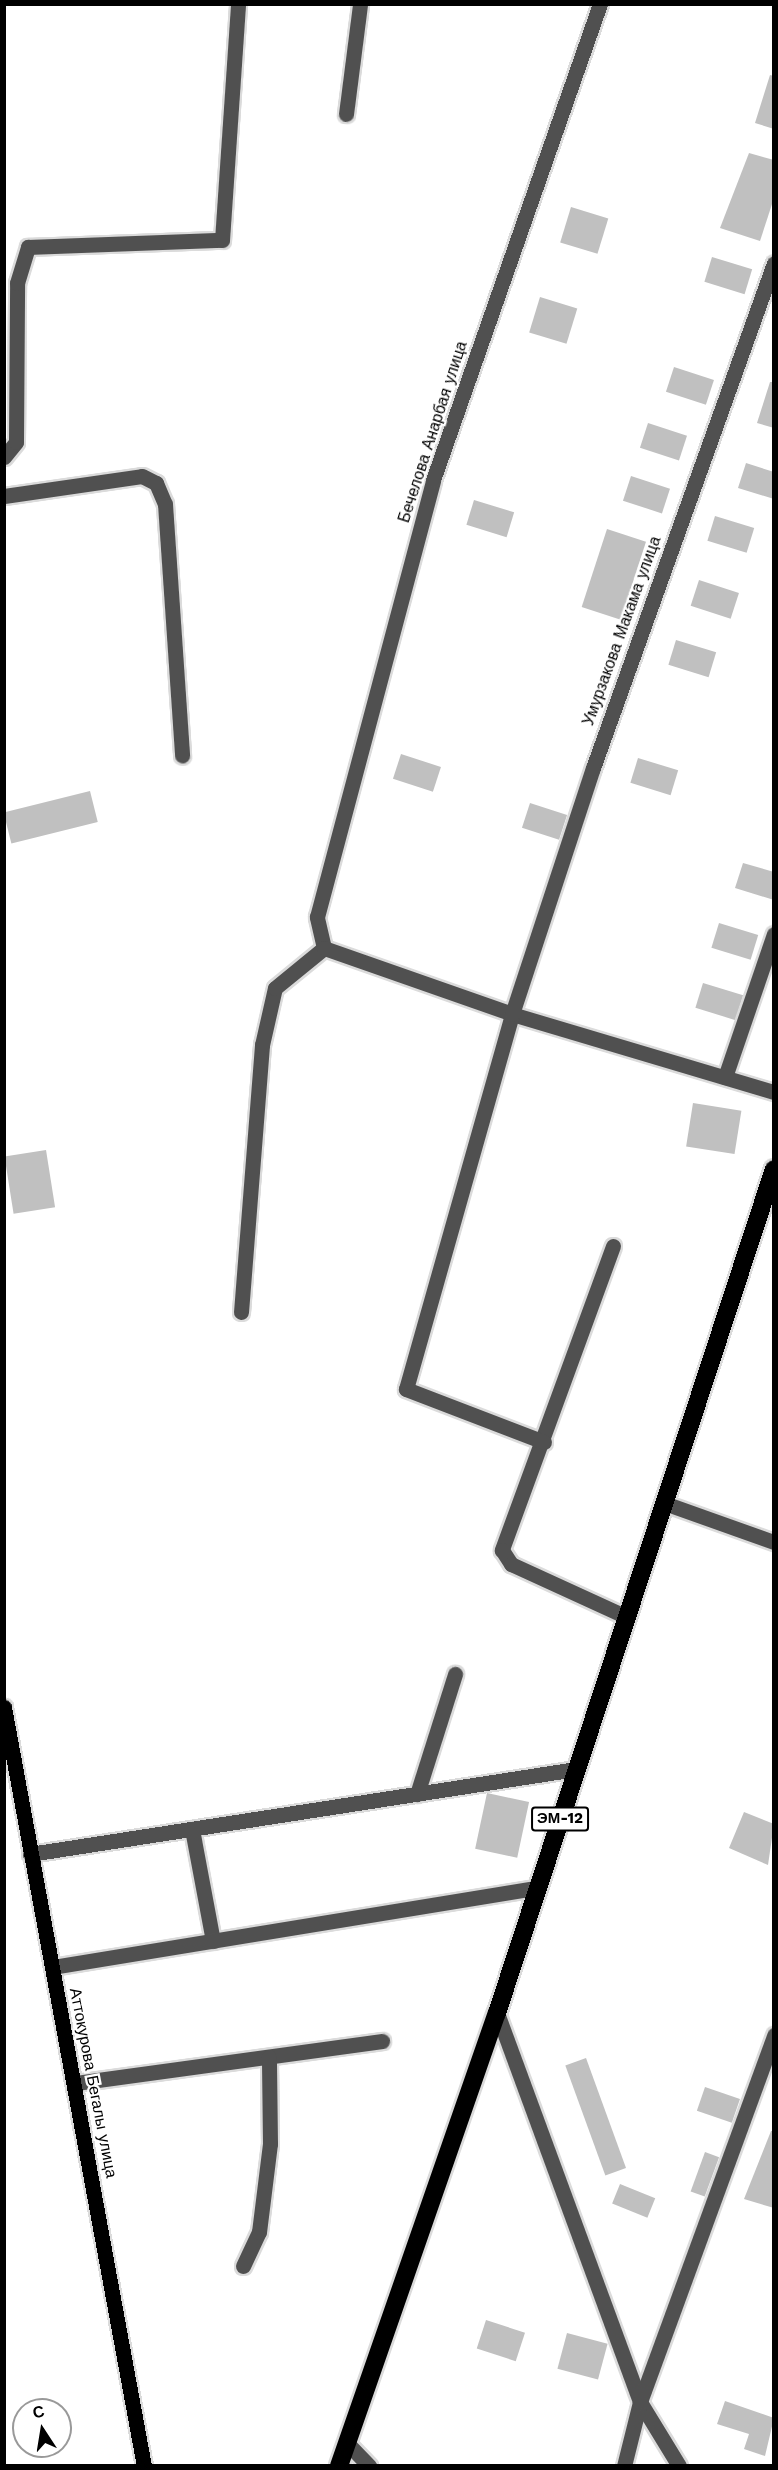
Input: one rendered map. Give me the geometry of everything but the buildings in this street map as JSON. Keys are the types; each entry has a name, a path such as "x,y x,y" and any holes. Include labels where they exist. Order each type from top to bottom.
{"highway":[{"name":"ЭМ-12","path":"339,2466 497,2013 576,1769 667,1504 774,1169"}],"main road":[{"name":"Аттокурова Бегалы улица","path":"4,1707 30,1854 76,2084 144,2466"}],"street":[{"path":"4,457 16,442 17,283 28,247 222,240 238,4"},
{"path":"346,114 360,4"},
{"name":"Бечелова Анарбая улица","path":"324,948 317,917 433,480 600,4"},
{"name":"Умурзакова Макама улица","path":"544,1442 406,1389 512,1014 593,768 774,263"},
{"path":"4,496 142,476 156,483 165,504 182,755"},
{"path":"725,1077 774,934"},
{"path":"241,1312 264,1034 275,988 324,948 512,1014 774,1092"},
{"path":"613,1246 544,1442 502,1550 511,1564 627,1617"},
{"path":"667,1504 774,1542"},
{"path":"417,1794 455,1674"},
{"path":"30,1854 576,1769"},
{"path":"192,1829 213,1941"},
{"path":"53,1967 537,1888"},
{"path":"497,2013 640,2402 679,2466"},
{"path":"624,2466 640,2402 774,2035"},
{"path":"76,2084 382,2041"},
{"path":"243,2266 259,2232 270,2144 269,2056"},
{"path":"347,2443 369,2466"}]}
